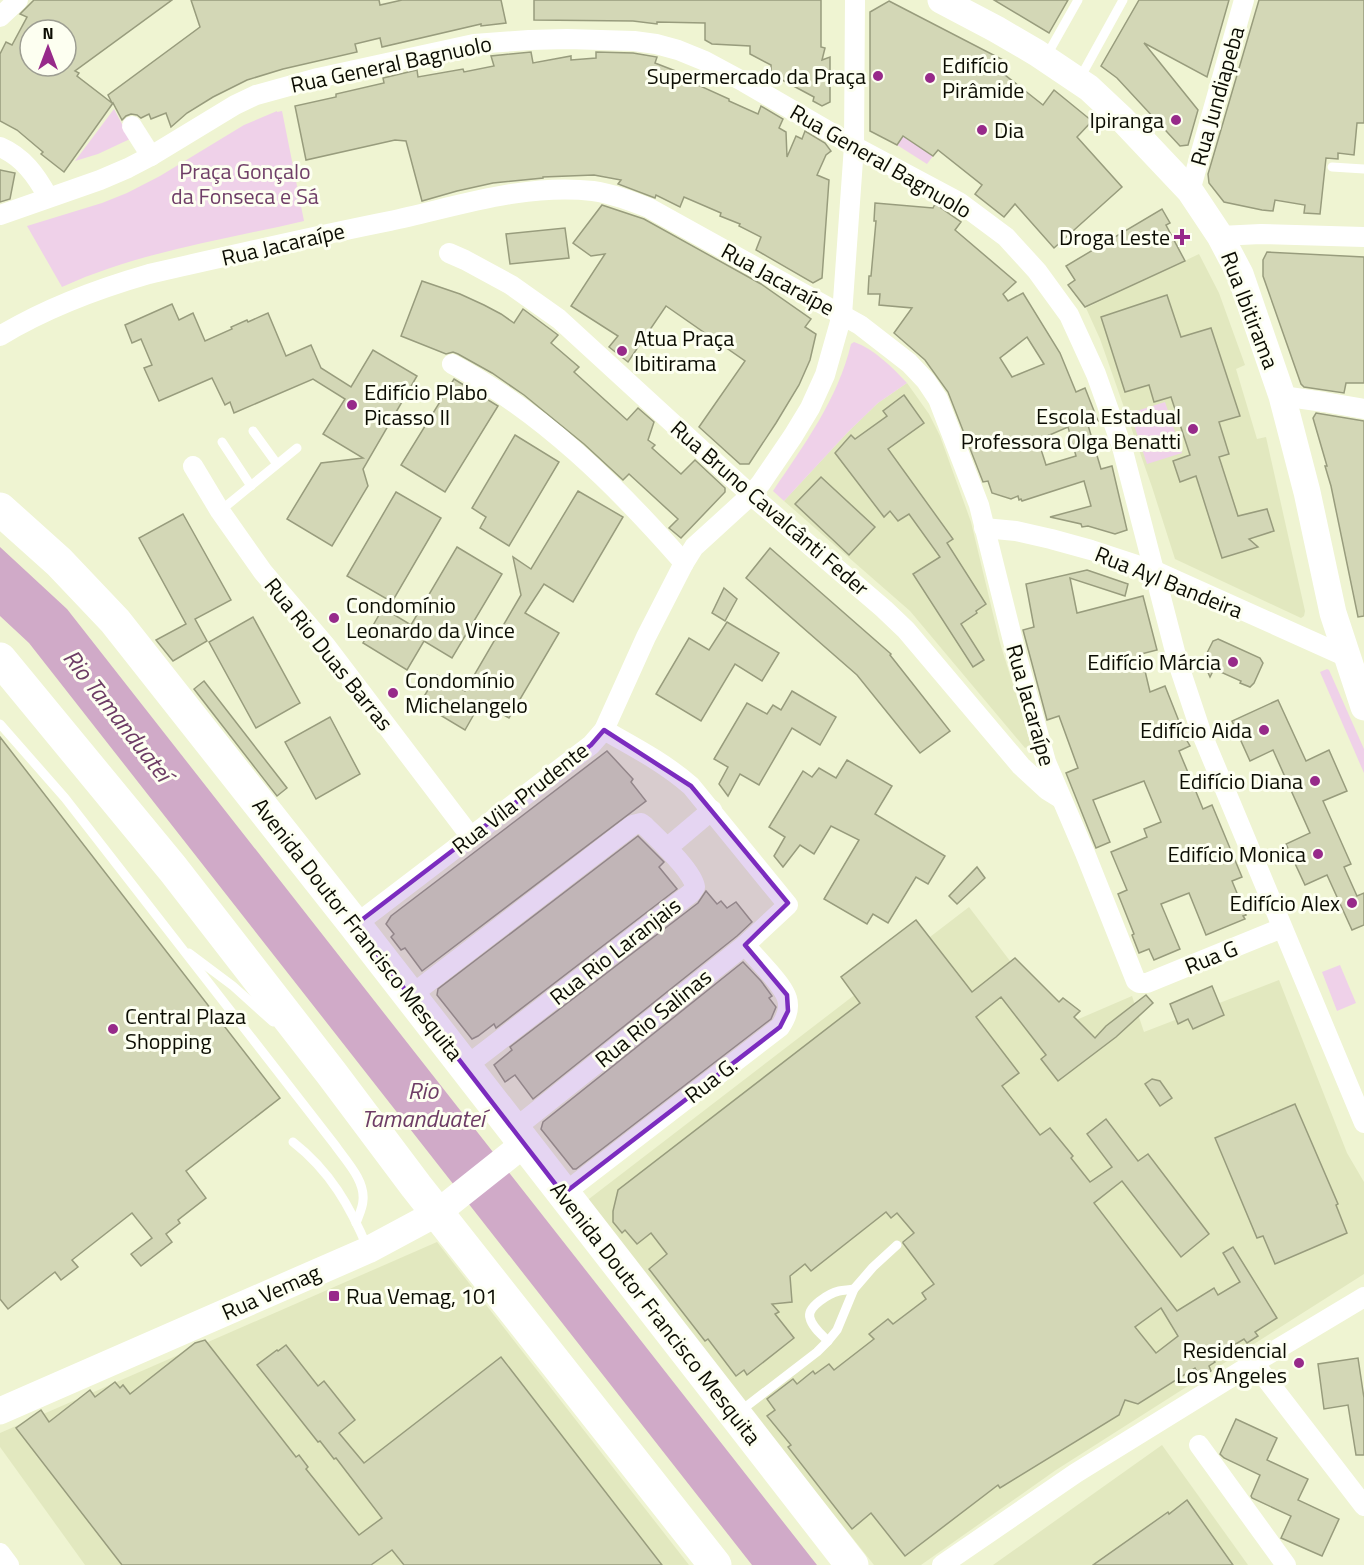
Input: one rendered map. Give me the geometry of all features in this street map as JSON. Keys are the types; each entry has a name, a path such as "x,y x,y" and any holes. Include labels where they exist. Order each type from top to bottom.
{"highway":[{"name":"Avenida Doutor Francisco Mesquita","path":"0,509 59,562 116,621 465,1067 515,1143 563,1194 852,1565"},
{"path":"0,659 173,869 332,1074 447,1205 715,1565"}],"main road":[{"name":"Rua Ibitirama","path":"941,0 996,29 1078,81 1122,119 1190,191 1220,236 1240,274 1282,396 1307,492 1333,613 1356,662 1364,707"},
{"name":"Rua Vemag","path":"0,1411 368,1250 447,1205 515,1143"}],"street":[{"path":"0,17 18,0"},
{"name":"Rua Vila Prudente","path":"355,925 591,745 604,730 646,637 684,563 700,541 751,495 810,408 825,375 842,315 854,146 855,0"},
{"name":"Rua Jundiapeba","path":"1190,191 1244,0"},
{"name":"Rua General Bagnuolo","path":"0,214 100,180 128,168 256,95 318,78 474,44 567,39 634,41 678,50 744,82 854,146 958,202 1006,237 1037,270 1069,315 1096,374 1122,447 1178,663 1201,732 1364,1123"},
{"path":"132,126 151,156"},
{"path":"0,147 23,160 32,170 48,197"},
{"name":"Rua Jacaraípe","path":"0,336 67,302 107,286 148,274 484,198 524,192 561,190 592,191 621,197 650,208 860,325 909,363 926,381 938,399 979,505 1046,762 1136,981 1139,983"},
{"path":"1220,236 1261,234 1364,237"},
{"name":"Rua Bruno Cavalcânti Feder","path":"449,253 511,285 559,319 751,495 906,630 1021,766 1047,790 1060,798"},
{"path":"452,364 524,409 579,454 684,563"},
{"path":"1282,396 1364,409"},
{"name":"Rua Rio Duas Barras","path":"193,466 220,511 263,572 326,646 471,837"},
{"name":"Rua Ayl Bandeira","path":"984,528 1016,531 1051,539 1155,571 1356,662"},
{"path":"604,730 678,774 712,810 667,848"},
{"name":"Rua Rio Salinas","path":"515,1143 788,906 788,903 712,810"},
{"name":"Rua Rio Laranjais","path":"410,996 633,825 641,823 645,826 667,848 695,883 691,893 465,1067"},
{"name":"Rua G","path":"1139,983 1146,983 1282,928"},
{"name":"Rua G.","path":"563,1194 780,1027 786,1019 787,995 745,945"},
{"path":"942,1565 1076,1473 1364,1297"},
{"path":"1254,1363 1364,1506"},
{"path":"1199,1445 1286,1565"},
{"path":"0,1553 9,1565"}],"lane":[{"path":"1045,58 1078,0"},
{"path":"1078,81 1119,1"},
{"path":"1332,167 1364,169"},
{"path":"253,431 277,464"},
{"path":"222,442 251,486"},
{"path":"220,511 297,448"},
{"path":"0,724 65,798 356,1175 363,1193 363,1201 356,1223"},
{"path":"177,944 233,986 280,1028"},
{"path":"288,1035 332,1074"},
{"path":"293,1142 322,1168 336,1188 368,1250"},
{"path":"735,1415 828,1341 840,1323 854,1289 897,1245"},
{"path":"828,1341 812,1322 809,1312 833,1293 854,1289"}],"highlighted area":[{"path":"604,730 691,786 788,903 745,945 787,995 788,1011 780,1027 563,1194 355,925 591,745"}],"shaded area":[{"name":"Escola Estadual Professora Olga Benatti","path":"1199,254 1219,293 1245,365 1236,369 1257,439 1266,437 1305,611 1301,618 1175,559 1100,339 1086,308"},
{"path":"907,383 929,414 940,436 971,522 1000,643 1032,745 1025,748 910,611 784,501 878,403"},
{"path":"969,907 1060,1027 1132,996 1144,1032 1279,980 1347,1153 1364,1182 1364,1274 1056,1470 921,1565 874,1565 585,1202"},
{"path":"437,1242 689,1565 85,1565 0,1447 0,1433"},
{"path":"1162,1445 1248,1565 993,1565"}],"green space":[{"name":"Praça Gonçalo da Fonseca e Sá","path":"114,109 130,139 98,154 75,161"},
{"name":"Praça Gonçalo da Fonseca e Sá","path":"282,111 304,221 151,256 62,287 27,226 127,193 160,176 244,125"},
{"path":"903,136 933,156 927,164 897,145"},
{"path":"854,342 876,354 907,383 878,403 784,501 773,491 829,403 851,344"},
{"path":"1165,402 1182,453 1147,464 1130,413"},
{"path":"1327,669 1364,749 1364,773 1320,672"},
{"path":"1340,965 1356,1003 1337,1011 1322,972"}],"water":[{"name":"Rio Tamanduateí","path":"0,547 67,609 817,1565 752,1565 29,643 0,616"}],"building":[{"path":"34,0 172,0 78,69 78,18 27,17 20,14"},
{"path":"191,0 379,0 380,5 402,0 501,0 506,23 481,26 481,24 382,47 380,38 355,44 357,52 247,80 187,113 171,127 166,113 151,119 149,114 141,118 131,114 122,120 113,103 64,172 41,154 43,152 17,130 0,121 0,54 6,42 12,45 18,34 18,78 78,77 112,103 108,95 200,27"},
{"path":"534,0 821,0 821,47 825,48 822,60 830,57 830,102 822,106 813,101 814,97 771,74 771,65 750,54 750,46 712,44 705,40 705,23 657,22 657,24 633,21 534,20"},
{"path":"994,0 1068,0 1049,33"},
{"path":"1139,0 1229,0 1207,77 1144,43 1198,110 1188,145 1180,146 1117,78 1101,66"},
{"path":"1259,0 1364,0 1364,123 1357,123 1354,155 1338,153 1338,159 1326,158 1320,214 1304,213 1305,205 1275,200 1273,211 1224,202 1209,183 1208,174"},
{"path":"889,1 1007,62 1000,71 1043,105 1054,90 1092,121 1077,137 1122,187 1054,248 1015,204 1004,217 975,194 982,185 938,150 933,156 903,136 897,145 870,131 870,12"},
{"path":"531,52 533,63 571,56 571,60 596,58 596,52 633,53 657,57 655,63 691,77 689,81 729,101 758,114 761,106 783,119 779,128 786,132 787,157 796,136 802,139 805,131 825,143 831,151 826,155 817,175 829,180 822,278 813,283 756,250 761,237 739,226 740,224 720,216 721,213 684,197 680,207 656,195 655,198 618,184 621,180 594,175 543,177 493,183 422,201 406,141 395,140 306,160 295,106 384,83 383,78 417,70 418,77 463,69 464,72 494,66 491,56"},
{"path":"0,170 15,173 10,199 0,202"},
{"path":"875,203 933,208 935,204 961,222 955,230 1016,282 1003,294 1008,301 1023,293 1060,353 1076,392 1085,388 1098,421 1088,425 1101,469 1112,466 1127,530 1115,534 1050,517 1091,506 1084,481 1022,501 1018,496 1011,499 992,493 988,481 983,482 948,392 925,360 894,333 912,308 879,305 880,294 868,294 876,221 874,221","holes":["1027,337 1044,364 1012,377 1000,358","1068,427 1076,456 1046,465 1038,440"]},
{"path":"602,205 644,219 761,284 811,319 805,327 816,334 810,360 799,385 749,464 740,464 699,427 745,361 666,306 628,362 609,347 618,336 571,306 605,254 591,256 573,243"},
{"path":"1162,209 1170,223 1166,225 1185,261 1085,307 1068,285 1075,280 1066,266"},
{"path":"565,228 569,258 510,264 506,234"},
{"path":"1267,252 1364,257 1364,383 1346,383 1344,393 1304,387 1301,384 1263,276 1263,260"},
{"path":"422,281 460,294 514,323 523,309 558,335 551,343 579,367 574,372 627,420 638,408 654,422 648,440 655,445 652,448 681,474 695,460 725,488 725,492 681,538 669,528 678,519 629,474 623,480 584,444 524,395 492,373 458,354 453,352 446,354 401,336"},
{"path":"1167,295 1181,337 1211,328 1240,416 1219,422 1229,454 1219,457 1238,516 1267,509 1274,531 1249,539 1258,547 1222,558 1196,476 1180,482 1173,461 1190,455 1171,397 1154,402 1149,385 1125,392 1101,317"},
{"path":"172,304 179,320 193,313 205,341 232,329 231,327 268,313 286,356 311,345 321,368 351,387 373,350 417,376 363,469 368,486 332,546 287,519 321,463 363,458 323,434 345,399 313,379 234,413 230,402 225,405 212,378 159,401 144,368 152,365 141,339 132,343 125,325"},
{"path":"454,379 498,406 445,492 401,465"},
{"path":"904,395 924,423 888,449 953,539 947,543 986,604 961,624 984,660 973,667 913,574 940,557 909,514 898,521 890,511 884,517 835,453 851,435 855,439 887,416 883,411"},
{"path":"1316,413 1364,421 1364,616 1358,617 1325,466 1327,466 1313,418"},
{"path":"515,435 559,462 509,546 480,528 486,517 472,508"},
{"path":"821,477 875,527 849,555 795,504"},
{"path":"578,491 623,517 573,602 544,584 525,613 559,633 509,718 481,702 465,730 420,703 437,675 465,691 521,595 513,557 531,569"},
{"path":"396,492 441,518 392,602 347,576"},
{"path":"183,514 231,600 195,619 207,641 173,661 156,640 186,624 139,538"},
{"path":"457,547 502,574 452,658 424,641 407,670 363,643 383,608 411,625"},
{"path":"770,548 891,654 950,731 920,753 857,675 746,578"},
{"path":"1087,570 1128,584 1125,596 1070,578 1077,613 1143,596 1157,650 1141,654 1150,692 1165,686 1190,746 1179,751 1203,809 1212,805 1242,877 1232,881 1246,915 1243,916 1245,919 1206,935 1189,893 1161,904 1180,949 1154,960 1149,949 1139,953 1118,894 1127,890 1111,852 1147,837 1144,829 1161,822 1144,781 1093,800 1110,842 1096,848 1066,773 1078,768 1059,716 1047,720 1023,630 1034,627 1026,584"},
{"path":"724,588 737,599 725,621 712,613"},
{"path":"253,617 300,703 256,728 209,642"},
{"path":"727,622 779,653 762,681 735,664 701,721 656,694 689,638 709,650"},
{"name":"Edifício Márcia","path":"1218,639 1260,658 1263,663 1250,687 1214,669 1210,677 1203,661 1213,641"},
{"path":"204,681 287,788 277,796 194,689"},
{"path":"792,691 836,717 820,745 792,728 759,785 740,774 728,796 719,784 728,767 714,759 747,703 767,714 773,705 781,710"},
{"path":"1278,700 1306,761 1329,750 1347,791 1323,801 1351,864 1344,867 1357,896 1364,893 1364,925 1352,930 1327,875 1305,885 1286,844 1310,833 1273,750 1250,761 1232,721"},
{"path":"330,717 360,774 316,799 285,742"},
{"name":"Central Plaza Shopping","path":"0,737 280,1098 186,1171 206,1198 178,1220 180,1223 166,1234 172,1242 141,1266 131,1254 152,1238 132,1213 72,1260 78,1267 61,1280 55,1272 8,1309 0,1299"},
{"path":"607,751 633,779 631,782 646,801 422,971 405,948 401,950 391,937 394,934 386,924 391,916"},
{"path":"847,760 892,786 875,814 945,856 928,884 916,877 888,923 873,914 867,924 824,899 859,840 831,826 814,854 800,845 783,867 774,856 785,837 769,827 803,771 812,777 819,768 836,778"},
{"path":"638,836 664,862 659,867 677,889 496,1028 494,1024 472,1039 437,995 438,989"},
{"path":"977,867 985,878 957,904 949,896"},
{"path":"706,891 717,904 721,901 727,908 736,902 752,922 533,1099 515,1075 505,1082 494,1065 512,1050 510,1047 698,903"},
{"path":"916,920 972,992 1015,958 1059,1002 1063,998 1080,1011 1074,1017 1095,1038 1106,1026 1146,995 1153,1003 1116,1037 1058,1081 1041,1059 1046,1055 1001,997 976,1017 1019,1073 1002,1086 1040,1135 1050,1128 1073,1156 1071,1158 1090,1182 1112,1167 1087,1134 1106,1119 1138,1161 1148,1154 1209,1234 1181,1257 1122,1181 1094,1203 1177,1311 1214,1288 1218,1295 1240,1282 1223,1253 1233,1247 1277,1318 1255,1332 1258,1336 1247,1343 1244,1339 1212,1358 1215,1362 1209,1366 1211,1371 1200,1377 1195,1368 1138,1404 1125,1400 1119,1415 1000,1488 998,1485 905,1556 871,1513 852,1529 788,1447 791,1445 767,1416 775,1410 767,1399 793,1379 797,1384 813,1371 815,1374 829,1364 834,1370 874,1339 869,1334 888,1319 893,1324 926,1299 922,1293 934,1284 903,1243 914,1233 897,1213 891,1218 886,1212 811,1271 805,1264 790,1276 792,1302 772,1304 779,1312 775,1314 794,1338 747,1375 744,1370 736,1376 708,1339 705,1341 649,1269 667,1254 651,1233 637,1244 625,1230 622,1233 613,1222 618,1190 860,1003 841,977","holes":["1161,1308 1178,1336 1156,1353 1135,1327"]},
{"path":"743,962 772,996 769,998 776,1007 771,1019 576,1169 573,1169 541,1129 543,1122"},
{"path":"1212,986 1224,1015 1193,1029 1188,1019 1178,1024 1170,1004"},
{"path":"1152,1079 1160,1081 1172,1098 1160,1106 1145,1084"},
{"path":"1295,1104 1338,1204 1336,1205 1347,1233 1275,1264 1263,1236 1257,1238 1215,1138"},
{"path":"205,1340 296,1457 299,1455 308,1467 306,1469 359,1535 382,1518 336,1458 334,1459 320,1441 318,1442 257,1365 286,1345 318,1386 324,1381 355,1420 339,1433 364,1463 501,1357 662,1565 404,1565 392,1550 371,1565 122,1565 16,1428 41,1410 49,1422 90,1390 95,1397 115,1382 120,1388 123,1385 130,1394 195,1343"},
{"path":"1358,1358 1364,1398 1364,1455 1356,1455 1348,1405 1324,1409 1318,1364"},
{"path":"1236,1419 1277,1438 1267,1460 1308,1479 1298,1500 1339,1519 1322,1556 1281,1538 1291,1516 1252,1498 1260,1475 1220,1454"},
{"path":"1187,1500 1233,1565 1093,1565 1168,1512 1169,1514"}],"place":[{"name":"Supermercado da Praça","path":"878,76"},
{"name":"Edifício Pirâmide","path":"930,78"},
{"name":"Ipiranga","path":"1176,120"},
{"name":"Dia","path":"982,130"},
{"name":"Droga Leste","path":"1182,237"},
{"name":"Atua Praça Ibitirama","path":"622,351"},
{"name":"Edifício Plabo Picasso II","path":"352,405"},
{"name":"Escola Estadual Professora Olga Benatti","path":"1193,429"},
{"name":"Condomínio Leonardo da Vince","path":"334,618"},
{"name":"Edifício Márcia","path":"1233,662"},
{"name":"Condomínio Michelangelo","path":"393,693"},
{"name":"Edifício Aida","path":"1264,730"},
{"name":"Edifício Diana","path":"1315,781"},
{"name":"Edifício Monica","path":"1318,854"},
{"name":"Edifício Alex","path":"1352,903"},
{"name":"Central Plaza Shopping","path":"113,1029"},
{"name":"Rua Vemag, 101","path":"334,1296"},
{"name":"Residencial Los Angeles","path":"1299,1363"}]}
